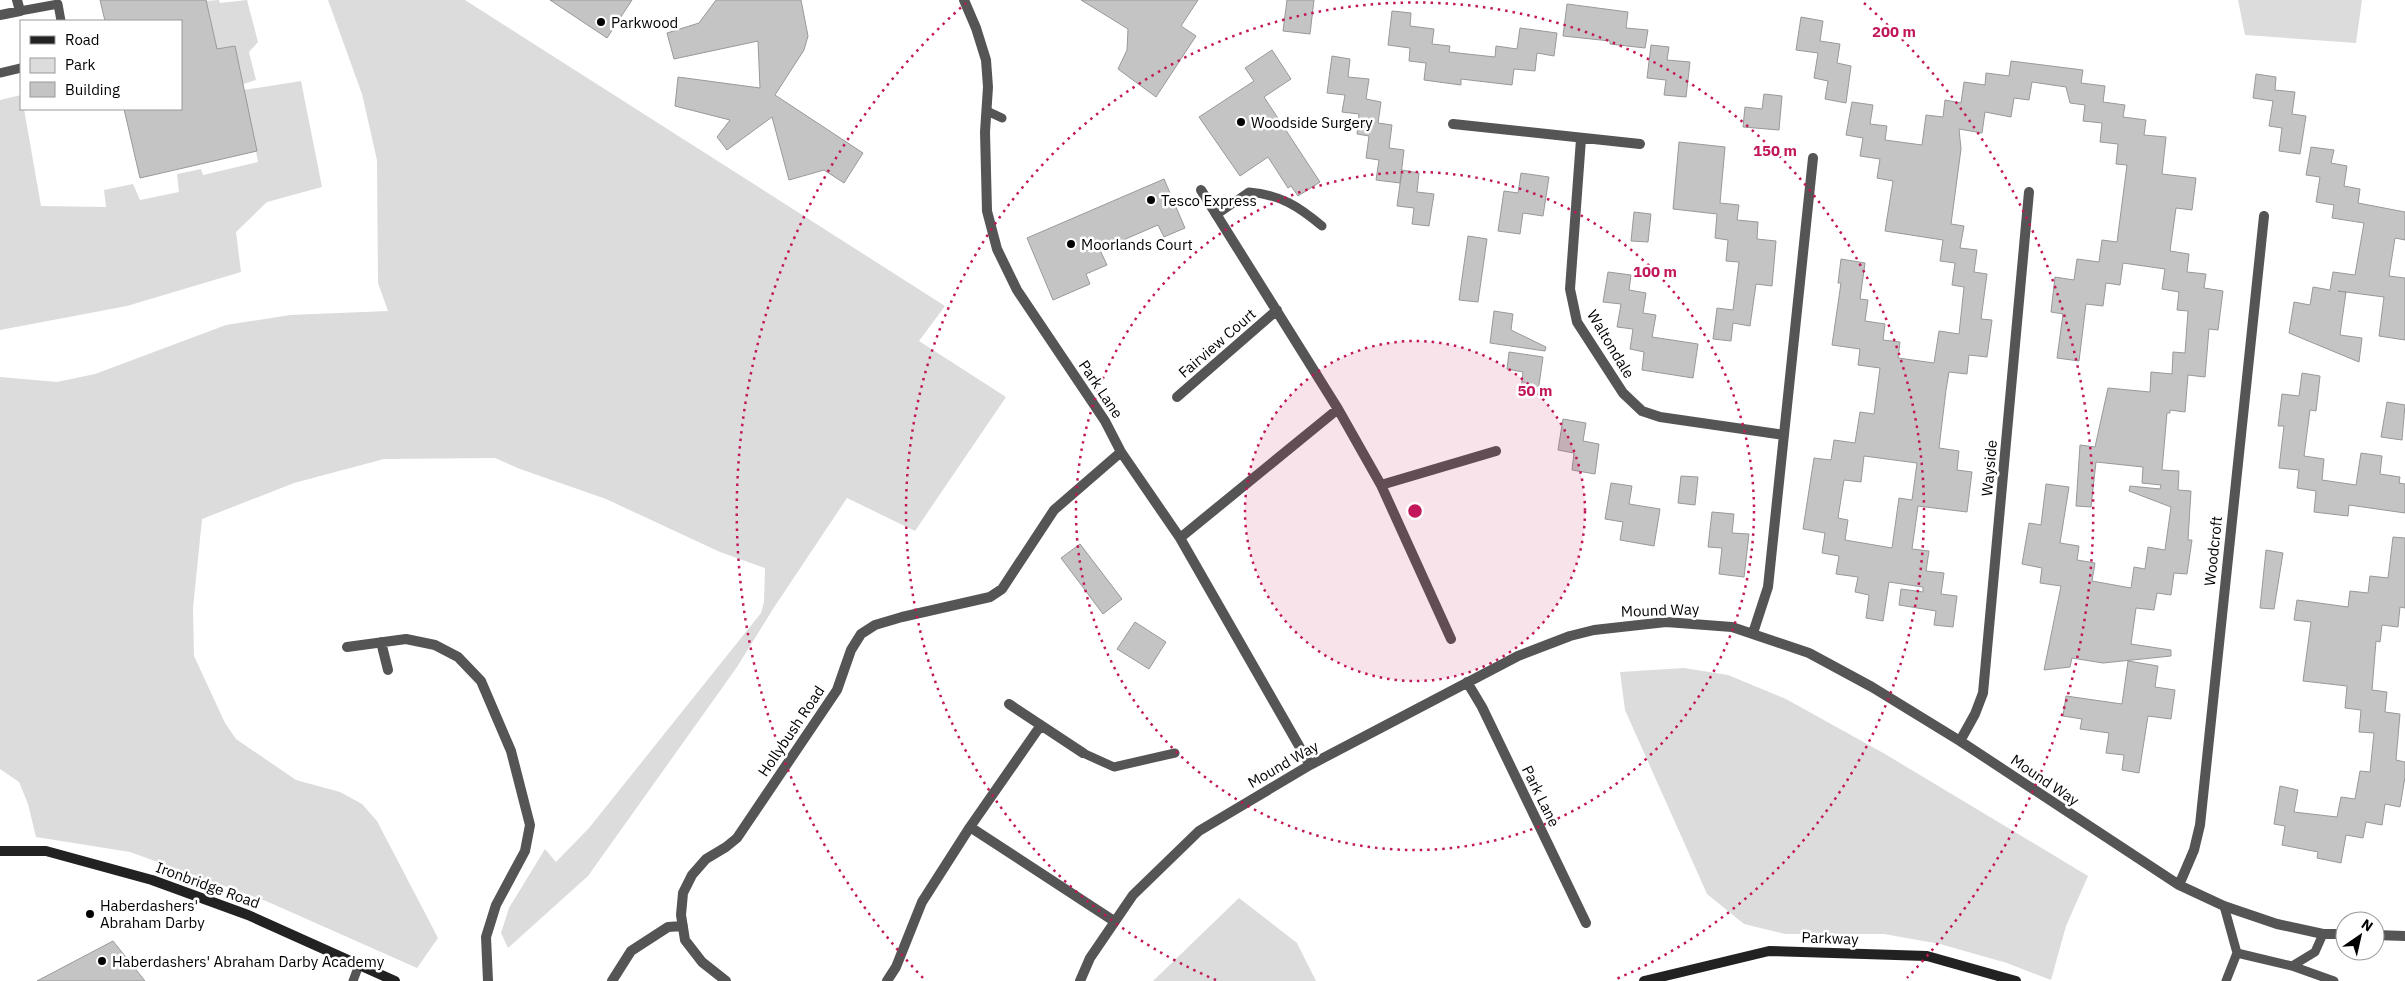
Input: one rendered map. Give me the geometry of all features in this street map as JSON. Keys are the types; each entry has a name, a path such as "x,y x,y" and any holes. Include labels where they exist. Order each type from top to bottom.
{"main road":[{"name":"Ironbridge Road","path":"0,851 46,851 152,880 248,915 396,981"},
{"name":"Parkway","path":"1644,981 1769,951 1927,956 2016,981"}],"street":[{"path":"0,15 21,16 17,0"},
{"name":"Park Lane","path":"964,0 976,28 986,60 987,211 997,249 1017,290 1105,421 1121,452 1180,538 1310,764"},
{"path":"1453,124 1640,144"},
{"name":"Waltondale","path":"1581,139 1570,289 1577,322 1623,393 1642,411 1660,417 1784,435"},
{"path":"1753,633 1768,587 1812,158"},
{"path":"1201,190 1338,409 1381,485 1451,639"},
{"name":"Wayside","path":"1960,741 1976,714 1983,692 2029,192"},
{"name":"Woodcroft","path":"2180,885 2194,850 2200,824 2264,216"},
{"name":"Fairview Court","path":"1176,397 1277,310"},
{"path":"1180,538 1338,409"},
{"path":"1381,485 1496,451"},
{"name":"Hollybush Road","path":"726,981 702,962 685,940 681,914 683,893 692,875 706,860 737,838 837,690 851,650 861,634 875,625 990,597 1002,589 1054,510 1121,452"},
{"name":"Mound Way","path":"1080,981 1090,958 1133,895 1199,831 1310,764 1518,656 1570,636 1616,626 1684,622 1732,627 1809,653 1837,667 1960,741 2180,885 2224,906 2277,924 2323,934 2335,934"},
{"path":"347,647 406,639 434,645 458,657 481,681 511,751 530,826 525,851 496,905 486,936 488,981"},
{"path":"381,642 388,670"},
{"name":"Park Lane","path":"1467,682 1482,707 1586,923"},
{"path":"1010,704 1083,753"},
{"path":"887,981 896,967 922,902 970,827 1041,725"},
{"path":"970,827 1114,921"},
{"path":"612,981 631,951 668,927 683,926"},
{"path":"2385,935 2405,936"}],"lane":[{"path":"21,16 58,4 61,20"},
{"path":"0,73 20,68"},
{"path":"987,111 1002,118"},
{"path":"1216,215 1249,192 1263,193 1297,205 1322,226"},
{"path":"1083,753 1114,767 1175,753"},
{"path":"2224,906 2236,953 2226,981"},
{"path":"2292,966 2316,952 2323,934"},
{"path":"2236,953 2292,966 2334,981"},
{"path":"352,981 359,964"}],"green space":[{"path":"219,0 220,3 247,0 258,42 249,52 256,80 243,84 235,46 217,49 206,1"},
{"path":"328,0 465,0 945,306 919,341 1006,397 915,531 847,498 737,667 588,876 508,948 501,933 509,908 545,849 556,862 589,828 761,613 764,602 765,568 720,552 606,499 520,469 495,458 384,459 294,483 202,519 193,608 194,656 225,723 236,739 296,780 340,792 362,804 377,821 438,938 417,968 266,901 130,852 36,837 28,804 19,782 0,769 0,377 57,382 95,374 226,325 290,315 388,311 378,283 377,160 362,94"},
{"path":"2238,0 2362,0 2356,43 2245,35"},
{"path":"301,81 322,187 267,202 236,232 241,272 127,306 0,330 0,100 20,95 20,110 24,110 41,206 106,207 104,190 133,184 140,200 179,192 177,174 201,169 203,175 258,162 244,90"},
{"path":"1684,668 1728,675 1786,699 1885,754 2088,876 2066,926 2051,980 2007,963 1940,944 1884,934 1785,934 1744,924 1707,894 1625,710 1620,672"},
{"path":"1239,898 1297,943 1316,981 1153,981"}],"building":[{"path":"100,0 206,0 217,49 235,46 257,151 140,178 124,110 182,110 182,20 105,20"},
{"name":"Parkwood","path":"550,0 632,0 607,38"},
{"path":"716,0 801,0 808,36 804,50 775,95 863,153 844,183 824,170 789,180 772,117 727,150 717,137 730,120 675,106 678,77 760,88 758,41 674,59 667,33 699,23"},
{"path":"1081,0 1198,0 1181,26 1196,36 1156,97 1118,69 1127,50 1128,29"},
{"path":"1287,0 1314,0 1310,34 1283,31"},
{"path":"1567,4 1628,12 1626,28 1648,30 1645,48 1610,44 1610,41 1563,36"},
{"path":"1392,11 1411,13 1410,26 1434,29 1432,44 1450,46 1449,52 1495,57 1496,46 1517,49 1520,28 1557,33 1554,56 1537,53 1535,71 1514,69 1512,85 1461,79 1461,85 1424,80 1426,63 1409,61 1410,48 1388,45"},
{"path":"1801,17 1823,21 1820,41 1840,44 1837,63 1851,66 1846,103 1825,99 1828,81 1814,78 1818,53 1796,50"},
{"path":"1651,45 1669,47 1667,60 1690,62 1686,97 1664,95 1666,80 1647,78"},
{"name":"Woodside Surgery","path":"1272,50 1291,79 1264,97 1320,182 1298,196 1291,186 1288,188 1268,157 1240,176 1199,117 1254,81 1245,68"},
{"path":"1332,56 1350,59 1348,77 1369,79 1366,99 1381,102 1378,123 1392,125 1389,148 1404,150 1400,183 1376,180 1379,160 1366,158 1369,136 1357,134 1359,114 1342,112 1345,95 1327,93"},
{"path":"2011,61 2083,70 2081,83 2105,86 2103,102 2125,105 2123,117 2146,120 2144,135 2166,137 2162,174 2196,178 2192,210 2176,208 2170,251 2189,254 2187,272 2206,274 2204,288 2223,291 2218,330 2209,329 2205,377 2188,375 2185,412 2170,410 2170,413 2167,413 2162,470 2179,471 2178,490 2191,491 2188,540 2192,540 2187,574 2174,573 2171,595 2157,593 2154,610 2136,608 2131,644 2171,650 2171,656 2103,663 2072,658 2070,667 2044,670 2061,586 2040,583 2042,568 2022,564 2029,523 2041,525 2046,484 2069,487 2060,543 2079,546 2077,560 2095,563 2092,581 2131,588 2134,567 2145,569 2148,547 2165,550 2171,507 2129,491 2130,486 2160,489 2161,485 2142,483 2143,467 2096,462 2091,507 2076,506 2080,445 2095,447 2108,388 2150,392 2151,372 2172,374 2173,352 2185,353 2188,311 2177,310 2179,292 2162,289 2165,269 2123,263 2120,285 2106,283 2103,306 2086,304 2079,361 2057,358 2063,314 2051,312 2055,277 2074,280 2077,259 2099,262 2102,240 2117,242 2127,165 2116,164 2118,144 2100,142 2102,123 2083,121 2085,105 2070,103 2066,87 2032,82 2029,100 2014,98 2011,117 1985,112 1982,133 1959,129 1961,149 1951,224 1964,226 1960,248 1977,250 1974,272 1987,274 1981,319 1992,320 1987,357 1969,355 1967,374 1949,372 1946,390 1939,448 1959,451 1957,470 1972,472 1967,512 1918,506 1912,549 1929,551 1926,571 1944,573 1941,594 1957,596 1953,627 1934,625 1936,611 1899,605 1901,589 1923,592 1923,587 1889,582 1883,621 1866,618 1869,595 1855,592 1858,577 1836,574 1839,556 1822,553 1825,533 1803,529 1814,458 1831,460 1834,440 1855,443 1860,412 1874,414 1880,368 1858,365 1860,349 1832,345 1841,283 1838,283 1841,259 1865,263 1860,299 1868,300 1865,321 1885,324 1883,340 1900,342 1898,358 1934,363 1939,331 1959,334 1964,287 1952,285 1955,263 1940,261 1943,240 1885,231 1893,181 1877,178 1880,159 1860,156 1863,138 1846,135 1852,102 1873,105 1870,124 1887,126 1885,140 1922,145 1926,115 1943,117 1945,100 1961,103 1964,82 1985,85 1986,73 2009,76","holes":["1864,456 1917,463 1912,500 1899,498 1892,548 1845,540 1848,520 1838,518 1844,480 1861,482"]},
{"path":"2256,74 2276,77 2275,90 2295,92 2292,114 2306,116 2300,154 2279,151 2282,128 2269,126 2273,101 2253,98"},
{"path":"1764,94 1782,96 1779,130 1743,127 1745,107 1762,109"},
{"path":"1679,142 1725,147 1720,203 1739,205 1737,220 1758,222 1757,239 1776,241 1772,286 1756,284 1750,326 1733,323 1731,341 1713,339 1717,308 1733,310 1739,262 1726,261 1728,240 1715,238 1717,214 1673,209"},
{"path":"2311,147 2334,150 2331,163 2347,166 2344,186 2360,189 2358,203 2405,212 2405,240 2395,238 2389,276 2405,278 2405,340 2379,336 2384,297 2346,292 2340,335 2362,338 2359,362 2289,333 2294,302 2310,305 2313,287 2330,290 2333,272 2355,275 2364,223 2332,218 2334,205 2316,202 2320,177 2306,175"},
{"path":"1402,170 1419,173 1417,192 1434,194 1429,226 1412,224 1414,208 1397,206"},
{"path":"1521,173 1549,177 1543,216 1523,213 1520,234 1498,231 1504,191 1518,193"},
{"name":"Moorlands Court","path":"1164,179 1185,228 1164,237 1158,225 1100,250 1107,265 1086,274 1090,284 1053,300 1027,238"},
{"path":"1634,212 1651,214 1648,242 1631,241"},
{"path":"1468,236 1487,239 1478,302 1459,300"},
{"path":"1608,272 1631,275 1629,290 1646,293 1643,313 1656,315 1652,337 1698,344 1693,378 1642,370 1644,352 1630,349 1633,329 1617,327 1621,304 1603,302"},
{"path":"1494,311 1513,314 1511,330 1546,347 1545,351 1490,343"},
{"path":"1509,352 1543,357 1538,392 1521,390 1523,372 1507,369"},
{"path":"2302,373 2320,376 2316,411 2310,410 2304,456 2324,459 2322,480 2356,485 2361,453 2382,456 2380,474 2400,477 2399,483 2405,484 2405,513 2349,505 2348,516 2314,512 2316,491 2297,488 2299,470 2279,468 2284,426 2278,426 2282,394 2299,396"},
{"path":"2387,402 2405,405 2402,440 2381,437"},
{"path":"1563,419 1586,423 1583,441 1599,444 1595,474 1572,470 1574,453 1558,450"},
{"path":"1681,476 1698,477 1695,505 1678,503"},
{"path":"1611,483 1632,486 1629,504 1660,509 1654,546 1620,540 1623,522 1605,519"},
{"path":"1712,512 1734,514 1732,533 1749,534 1744,577 1719,574 1722,548 1708,547"},
{"path":"2393,537 2405,538 2405,608 2400,607 2398,627 2382,625 2380,642 2376,641 2372,690 2387,692 2385,712 2400,714 2396,760 2405,762 2405,777 2400,807 2385,804 2382,825 2366,822 2363,838 2346,835 2341,863 2317,858 2318,852 2282,845 2285,826 2274,824 2280,786 2298,790 2294,812 2337,817 2341,797 2355,799 2360,771 2370,772 2374,733 2359,732 2361,710 2345,708 2347,686 2303,681 2311,622 2294,620 2297,600 2348,607 2350,591 2368,593 2370,576 2388,578"},
{"path":"1080,544 1122,599 1103,614 1061,558"},
{"path":"2266,550 2283,553 2274,609 2260,608"},
{"path":"1135,622 1166,642 1149,669 1117,649"},
{"path":"2128,661 2158,666 2155,687 2175,690 2171,719 2148,716 2139,773 2122,770 2124,755 2106,753 2109,733 2080,729 2082,719 2063,716 2066,696 2122,704"},
{"name":"Haberdashers' Abraham Darby Academy","path":"113,941 145,981 37,981"}],"place":[{"name":"Parkwood","path":"601,22"},
{"name":"Woodside Surgery","path":"1241,122"},
{"name":"Tesco Express","path":"1151,200"},
{"name":"Moorlands Court","path":"1071,244"},
{"name":"Haberdashers' Abraham Darby","path":"90,914"},
{"name":"Haberdashers' Abraham Darby Academy","path":"102,961"}]}
